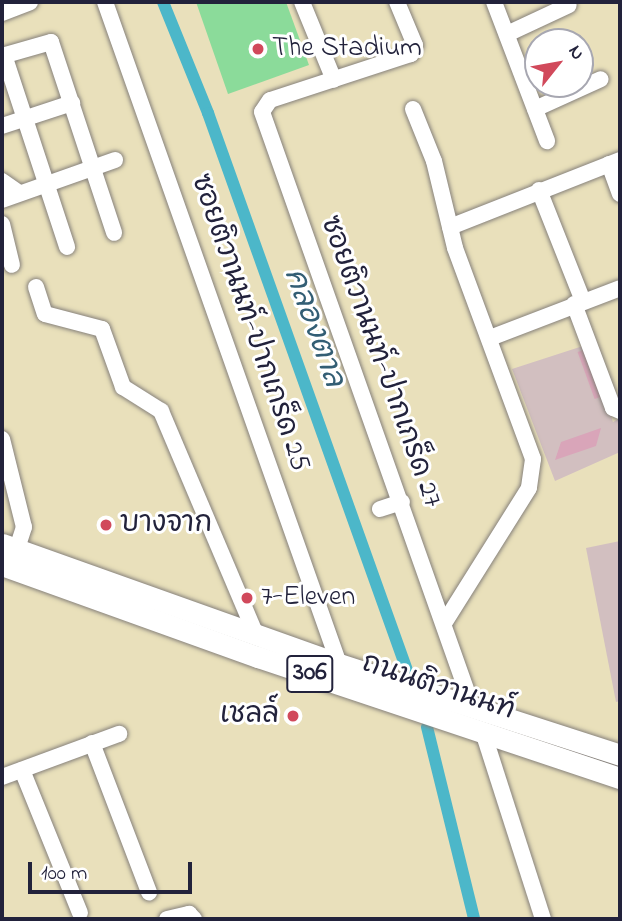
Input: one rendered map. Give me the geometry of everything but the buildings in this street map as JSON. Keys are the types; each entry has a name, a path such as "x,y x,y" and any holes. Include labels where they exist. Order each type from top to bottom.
{"main road":[{"name":"ถนนติวานนท์","path":"10,546 339,664 620,755"},
{"name":"ถนนติวานนท์","path":"2,565 620,778"}],"street":[{"path":"2,13 30,2"},
{"name":"ซอยติวานนท์-ปากเกร็ด 25","path":"105,2 339,664"},
{"path":"302,2 334,80 415,50 397,2"},
{"path":"494,2 547,141"},
{"path":"507,34 569,5"},
{"path":"67,247 3,55 51,42 114,233"},
{"path":"536,110 601,79"},
{"name":"ซอยติวานนท์-ปากเกร็ด 27","path":"334,80 270,100 262,112 445,622 472,706"},
{"path":"2,126 72,103"},
{"path":"413,109 434,161 450,227 533,459 533,476 445,622"},
{"path":"2,200 116,160"},
{"path":"450,227 614,162 620,194"},
{"path":"2,181 19,193"},
{"path":"539,190 613,408 620,411"},
{"path":"2,224 12,265"},
{"path":"36,288 45,314 102,329 123,387 161,411 256,635"},
{"path":"490,338 620,288"},
{"path":"2,439 24,527 10,546"},
{"path":"380,509 402,502"},
{"path":"483,732 543,919"},
{"path":"2,777 119,734"},
{"path":"92,744 149,892"},
{"path":"22,770 80,913"},
{"path":"167,919 189,914 194,919"}],"shaded area":[{"path":"586,345 613,422 620,418 620,452 555,481 512,369"},
{"path":"620,541 620,701 616,702 586,548"}],"green space":[{"name":"The Stadium","path":"196,2 286,2 309,65 228,94"}],"waterway":[{"name":"คลองตาล","path":"163,2 208,113 408,673"},
{"name":"คลองตาล","path":"427,727 474,919"}],"place":[{"name":"The Stadium","path":"258,49"},
{"name":"บางจาก","path":"106,525"},
{"name":"7-Eleven","path":"247,598"},
{"name":"เชลล์","path":"293,716"}]}
